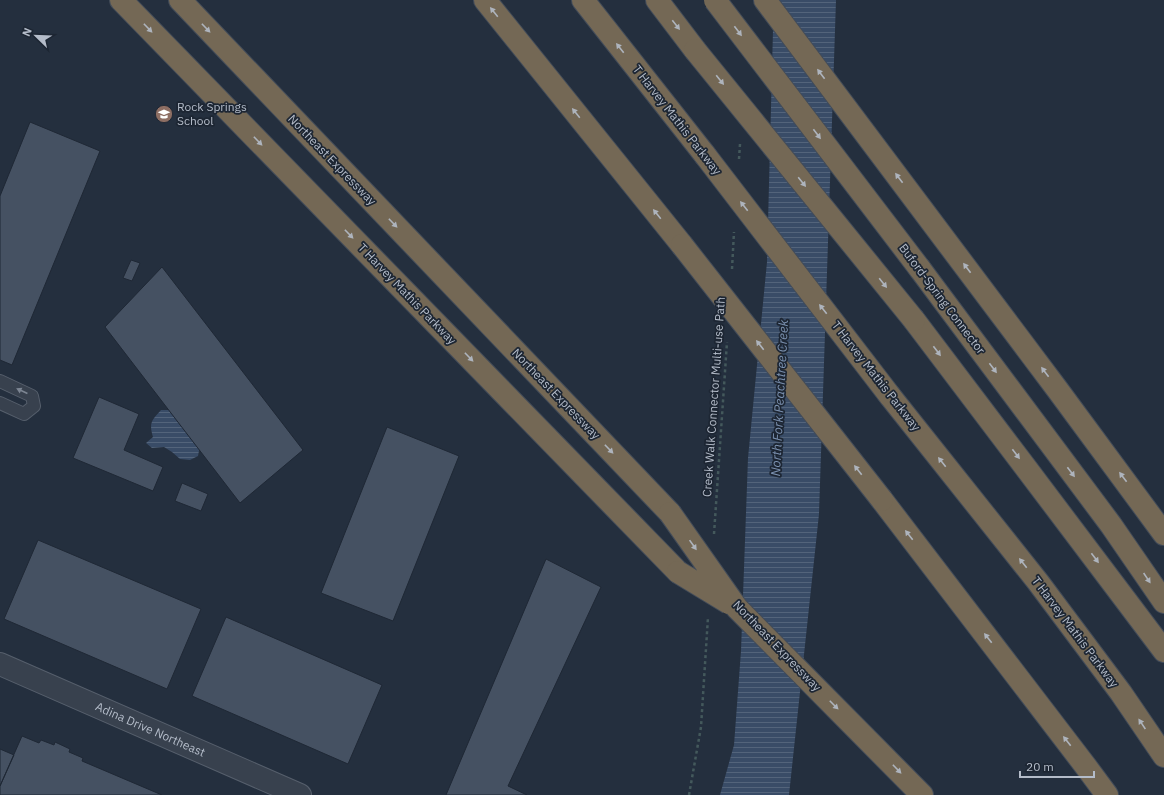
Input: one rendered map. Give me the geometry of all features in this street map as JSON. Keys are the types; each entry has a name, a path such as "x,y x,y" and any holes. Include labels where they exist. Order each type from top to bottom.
{"highway":[{"name":"T Harvey Mathis Parkway","path":"121,0 678,572 737,608"},
{"name":"Northeast Expressway","path":"180,0 670,513 737,608 922,795"},
{"path":"484,0 682,244 882,500 1107,795"},
{"name":"T Harvey Mathis Parkway","path":"583,0 705,155 890,396 1038,582 1121,693 1164,756"},
{"path":"657,0 695,50 914,320 1164,651"},
{"name":"Buford-Spring Connector","path":"714,0 920,269 1111,525 1164,602"},
{"path":"765,0 1164,534"}],"street":[{"name":"Adina Drive Northeast","path":"0,664 300,795"}],"lane":[{"path":"0,381 32,396 39,408 24,414 0,403"}],"path":[{"path":"739,166 740,142"},
{"path":"732,269 735,229"},
{"name":"Creek Walk Connector Multi-use Path","path":"714,538 727,340"},
{"path":"689,795 701,728 708,617"}],"water":[{"name":"North Fork Peachtree Creek","path":"775,0 836,0 819,514 789,795 720,795 734,745 741,651 748,458 767,262"},
{"path":"161,410 169,410 179,417 200,445 198,456 190,460 180,459 164,447 152,448 146,443 153,437 151,425"}],"building":[{"path":"30,122 100,151 12,365 0,360 0,196"},
{"path":"131,260 140,263 132,281 123,278"},
{"path":"162,267 303,450 240,503 105,327"},
{"path":"99,397 139,414 124,450 163,467 153,491 73,458"},
{"path":"387,427 459,456 393,621 321,593"},
{"path":"182,483 208,494 201,511 175,501"},
{"path":"38,540 201,609 167,689 4,619"},
{"path":"546,559 601,587 508,786 527,795 446,795"},
{"path":"226,617 382,685 348,764 192,696"},
{"path":"22,736 39,743 41,740 54,745 55,742 70,749 69,752 83,758 82,761 162,795 0,795 0,786"},
{"path":"0,749 14,755 0,786"}],"place":[{"name":"Rock Springs School","path":"164,114"}]}
